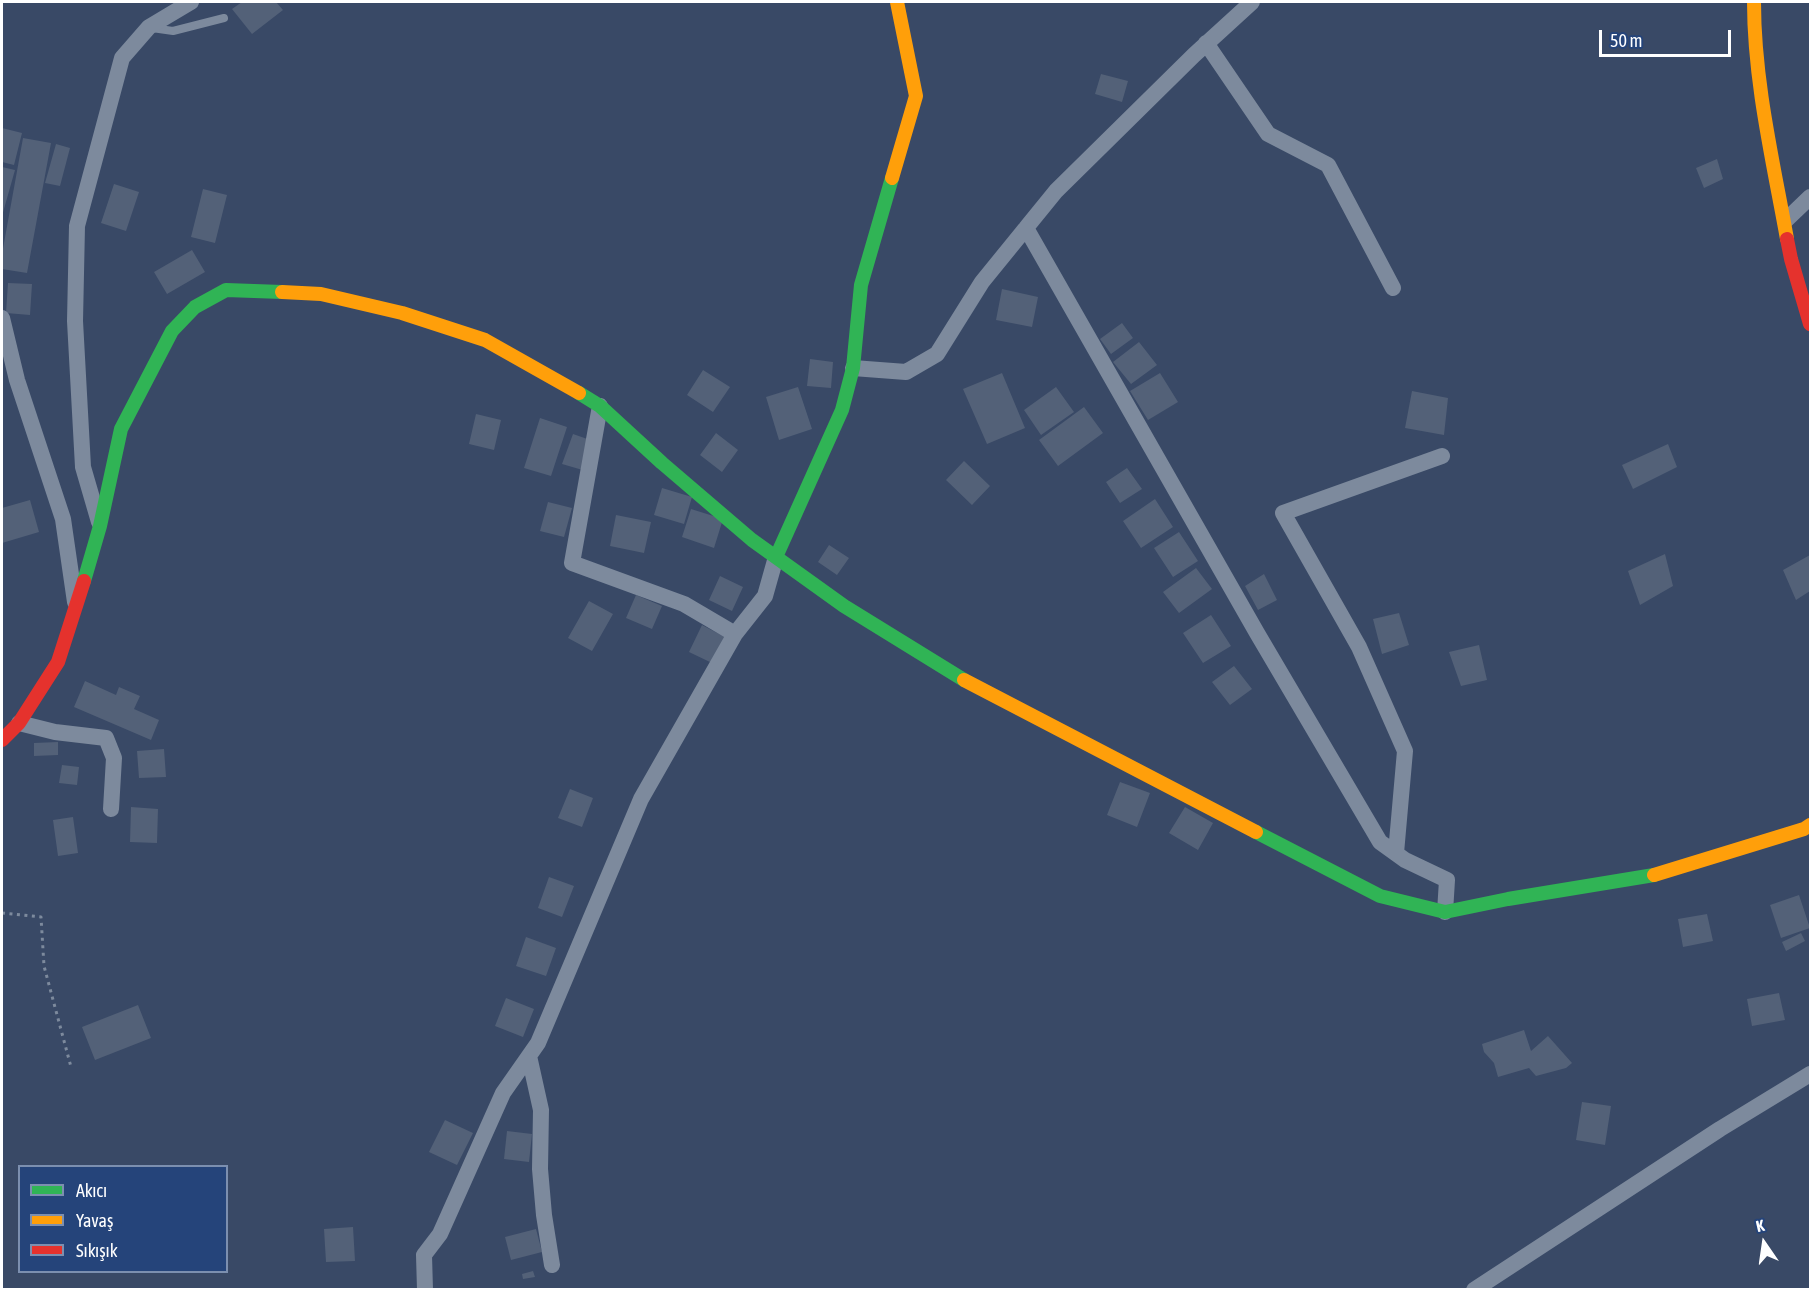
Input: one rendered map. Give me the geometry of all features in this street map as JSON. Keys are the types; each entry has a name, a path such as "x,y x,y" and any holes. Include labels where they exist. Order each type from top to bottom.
{"main road":[{"path":"776,557 842,410 852,368 861,285 916,96 897,2"},
{"path":"1754,2 1754,26 1765,116 1791,259 1810,324"},
{"path":"2,740 19,723 58,662 100,526 121,429 171,331 195,307 226,290 321,294 402,313 485,340 600,406 671,471 752,540 844,606 947,671 1380,896 1445,912 1508,899 1656,875 1810,825"}],"street":[{"path":"100,526 83,467 75,321 77,226 122,58 149,27 191,2"},
{"path":"852,368 906,372 938,354 982,282 1056,191 1252,2"},
{"path":"1206,44 1268,134 1328,165 1394,288"},
{"path":"1785,221 1810,197"},
{"path":"1026,228 1257,633 1380,842 1406,860 1447,880 1445,912"},
{"path":"2,318 16,380 63,519 76,609"},
{"path":"600,406 572,563 684,604 735,634"},
{"path":"1396,853 1405,751 1359,647 1282,513 1443,456"},
{"path":"424,1290 424,1254 440,1234 503,1093 538,1043 641,799 735,634 765,596 776,557"},
{"path":"19,723 55,732 106,738 114,758 111,809"},
{"path":"529,1056 541,1110 540,1168 544,1215 552,1265"},
{"path":"1474,1290 1720,1129 1810,1074"}],"lane":[{"path":"149,27 173,31 224,18"}],"path":[{"path":"2,913 41,917 44,966 71,1067"}],"building":[{"path":"242,2 276,2 283,10 252,34 232,9"},
{"path":"1101,74 1128,81 1122,102 1095,94"},
{"path":"2,128 22,133 14,165 2,162"},
{"path":"23,138 51,143 27,273 2,269 2,254"},
{"path":"56,144 70,148 60,186 45,183"},
{"path":"1717,159 1723,179 1704,188 1696,168"},
{"path":"2,167 15,170 2,216"},
{"path":"114,184 139,192 126,231 101,223"},
{"path":"203,189 227,195 215,243 191,237"},
{"path":"192,250 205,272 167,294 154,272"},
{"path":"8,283 32,284 30,315 6,313"},
{"path":"1002,289 1038,297 1032,327 996,320"},
{"path":"1122,323 1133,338 1111,354 1100,339"},
{"path":"1139,342 1157,365 1131,384 1113,362"},
{"path":"810,359 833,362 831,388 807,386"},
{"path":"703,370 730,387 713,412 687,395"},
{"path":"1002,373 1025,428 987,444 963,389"},
{"path":"1160,373 1178,402 1148,420 1130,391"},
{"path":"798,387 812,429 779,440 766,397"},
{"path":"1056,387 1074,412 1041,435 1024,410"},
{"path":"1412,391 1448,398 1444,435 1405,428"},
{"path":"1084,407 1103,433 1058,466 1039,440"},
{"path":"476,414 501,420 494,450 469,444"},
{"path":"540,418 567,427 551,476 524,468"},
{"path":"716,433 738,450 722,472 700,455"},
{"path":"573,434 596,442 586,471 562,464"},
{"path":"1668,444 1677,467 1633,489 1622,465"},
{"path":"964,461 990,486 972,505 946,480"},
{"path":"1127,468 1142,489 1120,503 1106,482"},
{"path":"662,488 692,497 684,524 654,515"},
{"path":"1155,499 1173,527 1141,548 1123,521"},
{"path":"30,500 39,532 2,543 2,508"},
{"path":"548,502 572,508 564,537 540,531"},
{"path":"691,509 723,519 714,548 682,537"},
{"path":"616,515 651,522 644,553 610,546"},
{"path":"1179,532 1198,561 1173,577 1154,548"},
{"path":"829,545 849,558 837,575 818,562"},
{"path":"1665,554 1673,586 1640,605 1628,571"},
{"path":"1810,555 1810,591 1796,600 1783,570"},
{"path":"1196,568 1212,589 1179,613 1163,592"},
{"path":"1264,574 1277,600 1258,610 1245,586"},
{"path":"720,576 743,587 732,611 709,600"},
{"path":"636,595 662,606 652,629 626,618"},
{"path":"589,601 613,614 592,651 568,638"},
{"path":"1399,613 1409,645 1382,654 1373,619"},
{"path":"1211,615 1231,646 1203,663 1183,633"},
{"path":"702,625 725,637 712,663 689,652"},
{"path":"1479,645 1487,680 1461,686 1449,652"},
{"path":"1234,666 1252,689 1230,705 1212,682"},
{"path":"85,681 116,695 119,687 140,696 134,709 159,720 151,740 74,707"},
{"path":"58,742 58,755 34,756 34,743"},
{"path":"164,749 166,777 139,778 137,751"},
{"path":"62,765 79,767 77,785 59,783"},
{"path":"1120,782 1150,793 1137,827 1107,815"},
{"path":"570,789 593,798 582,827 558,818"},
{"path":"131,807 158,809 157,843 130,842"},
{"path":"1185,807 1213,823 1198,850 1169,833"},
{"path":"73,817 78,853 58,856 53,820"},
{"path":"549,877 574,886 562,917 538,908"},
{"path":"1799,895 1810,928 1781,938 1770,905"},
{"path":"1707,914 1713,941 1683,947 1678,919"},
{"path":"1801,933 1805,941 1786,951 1782,942"},
{"path":"526,937 556,948 546,976 516,966"},
{"path":"1779,993 1785,1020 1752,1026 1747,999"},
{"path":"506,998 534,1009 523,1037 495,1026"},
{"path":"138,1005 151,1038 95,1060 82,1027"},
{"path":"1524,1030 1531,1051 1548,1036 1572,1063 1566,1068 1536,1076 1529,1068 1498,1077 1494,1063 1484,1052 1482,1044"},
{"path":"1582,1102 1611,1106 1605,1145 1576,1140"},
{"path":"445,1120 473,1133 457,1165 429,1152"},
{"path":"507,1131 532,1134 529,1162 504,1159"},
{"path":"353,1227 355,1261 326,1262 324,1229"},
{"path":"536,1229 542,1252 511,1260 505,1237"},
{"path":"533,1271 535,1277 523,1279 522,1274"}],"traffic: fast":[{"path":"776,557 842,410 853,368 861,285 892,178"},
{"path":"84,581 100,526 121,429 172,331 195,307 226,290 282,292"},
{"path":"579,393 600,406 752,540 844,606 964,680"},
{"path":"1256,832 1380,896 1445,912 1508,899 1654,875"}],"traffic: slow":[{"path":"892,178 916,96 897,2"},
{"path":"1754,2 1761,91 1787,239"},
{"path":"282,292 321,294 402,313 485,340 579,393"},
{"path":"964,680 1256,832"},
{"path":"1654,875 1804,829 1810,825"}],"traffic: jam":[{"path":"1787,239 1810,324"},
{"path":"2,740 19,723 58,662 84,581"}]}
